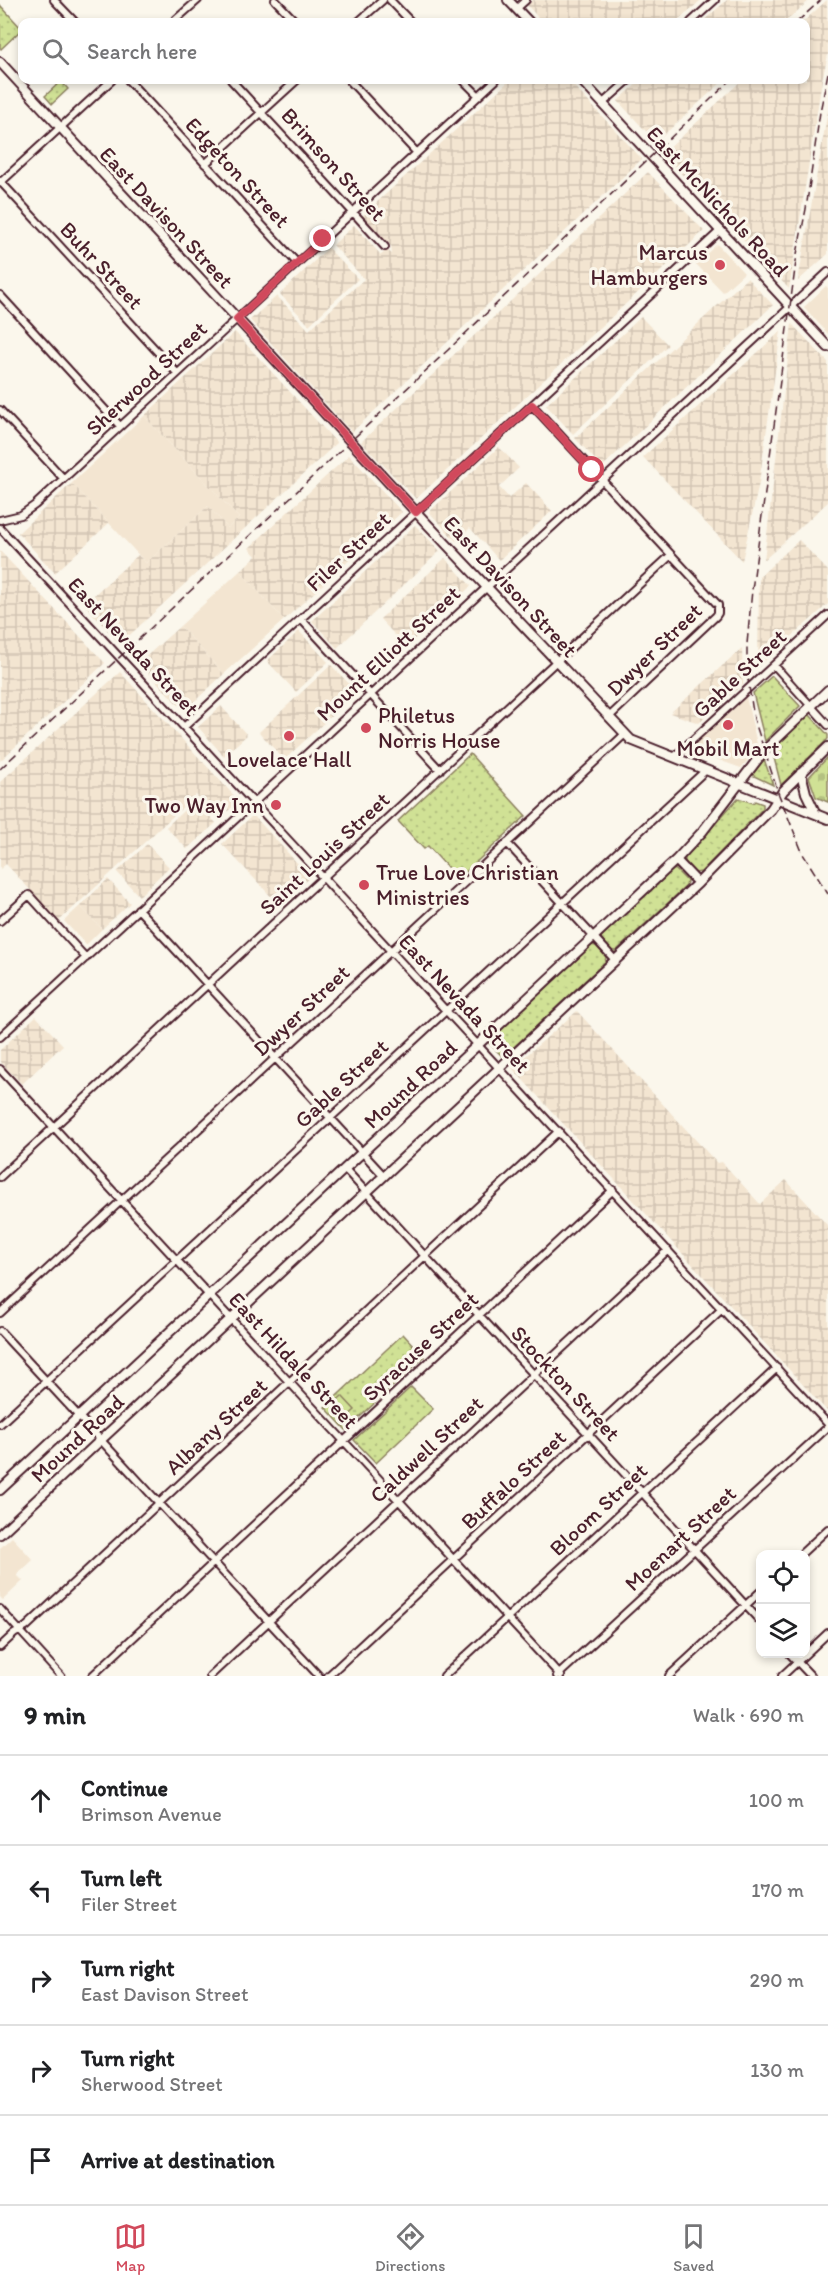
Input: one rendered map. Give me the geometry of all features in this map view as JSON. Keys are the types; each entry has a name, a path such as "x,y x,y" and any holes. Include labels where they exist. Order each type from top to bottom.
{"main road":[{"path":"508,0 525,18"},
{"name":"East Davison Street","path":"0,62 18,82"},
{"name":"East Davison Street","path":"20,84 416,512 626,734 640,744 828,819"},
{"name":"East McNichols Road","path":"585,84 828,347"},
{"name":"Mound Road","path":"0,1490 676,860 702,832 764,751 828,690"},
{"name":"Mound Road","path":"0,1534 698,883 828,747"},
{"path":"801,773 806,793 816,814"},
{"path":"676,860 698,883"}],"street":[{"path":"54,0 71,18"},
{"path":"180,18 198,0"},
{"path":"275,0 292,18"},
{"path":"362,18 382,0"},
{"path":"390,0 407,18"},
{"path":"516,9 526,0"},
{"path":"695,18 715,0"},
{"path":"0,182 108,84"},
{"name":"Edgeton Street","path":"132,84 297,263"},
{"name":"Brimson Street","path":"235,84 385,247"},
{"path":"206,164 292,84"},
{"path":"353,84 417,153"},
{"path":"468,84 478,96"},
{"name":"Sherwood Street","path":"0,520 28,511 492,84"},
{"path":"603,103 624,84"},
{"name":"Buhr Street","path":"0,182 177,373"},
{"name":"Filer Street","path":"184,727 721,230"},
{"name":"Mount Elliott Street","path":"0,1037 828,272"},
{"path":"0,295 120,426"},
{"path":"532,405 672,555"},
{"path":"0,410 63,478"},
{"name":"East Nevada Street","path":"0,528 501,1068 828,1426"},
{"name":"Dwyer Street","path":"609,717 718,613 718,605 672,555"},
{"name":"Saint Louis Street","path":"0,1177 672,555"},
{"name":"Gable Street","path":"674,757 828,615"},
{"path":"301,619 440,770"},
{"path":"774,665 828,725"},
{"name":"Dwyer Street","path":"0,1313 626,734"},
{"name":"Gable Street","path":"0,1424 706,770"},
{"path":"507,843 615,960"},
{"path":"0,921 29,895 86,958"},
{"path":"138,909 384,1176"},
{"name":"East Hildale Street","path":"0,1069 559,1675"},
{"name":"Albany Street","path":"0,1647 160,1503 559,1131"},
{"name":"Stockton Street","path":"345,1169 756,1616"},
{"name":"Syracuse Street","path":"92,1676 613,1190"},
{"name":"Caldwell Street","path":"210,1676 668,1250"},
{"name":"Buffalo Street","path":"328,1676 722,1309"},
{"path":"0,1331 319,1676"},
{"name":"Bloom Street","path":"444,1676 777,1368"},
{"name":"Moenart Street","path":"559,1675 828,1426"},
{"path":"805,1550 828,1529"},
{"path":"669,1676 756,1596"},
{"path":"0,1609 61,1676"},
{"path":"782,1676 828,1633"},
{"path":"794,1658 811,1676"}],"shaded area":[{"path":"533,0 701,0 681,18 538,18 527,5"},
{"path":"727,0 810,0 790,18 707,18"},
{"path":"827,0 828,55 822,80 789,289 663,154 738,84 810,84 810,18 807,18"},
{"path":"506,84 572,84 642,159 352,432 250,320 277,296 309,330 364,279 333,245 354,225 381,255 387,250 392,254 391,246 362,216"},
{"path":"637,84 720,84 656,142 618,101"},
{"path":"828,110 828,254 798,281"},
{"path":"648,172 704,231 416,499 361,442"},
{"path":"717,244 744,273 723,292 696,264"},
{"path":"328,248 358,279 309,325 280,294"},
{"path":"747,278 773,305 602,467 575,438"},
{"path":"826,286 828,288 828,334 804,307"},
{"path":"641,317 668,345 573,434 546,405"},
{"path":"792,324 828,362 828,502 764,560"},
{"path":"781,331 759,483 742,561 643,457"},
{"path":"235,332 337,443 120,644 84,604 138,555 146,563 208,506 228,528 239,518 144,416"},
{"path":"144,416 239,518 228,528 208,506 146,563 72,483"},
{"path":"499,447 519,468 499,487 509,498 526,483 552,511 499,560 470,528 456,541 429,512"},
{"path":"349,455 402,512 284,620 240,571 256,556 249,548"},
{"path":"72,483 109,523 55,573 18,533"},
{"path":"415,525 440,551 337,648 312,621"},
{"path":"799,540 828,571 828,604 758,667 759,577"},
{"path":"0,551 105,663 0,761"},
{"path":"445,558 471,586 406,647 380,619"},
{"path":"240,571 284,620 224,674 180,626"},
{"path":"180,626 224,674 184,711 139,663"},
{"path":"299,631 328,662 296,692 267,661"},
{"path":"742,648 743,684 699,723 670,713"},
{"path":"331,665 357,692 284,760 259,732"},
{"path":"120,672 239,801 219,819 196,795 59,921 6,864 0,869 0,782"},
{"path":"746,697 758,748 741,768 688,749"},
{"path":"221,706 247,735 224,756 198,727"},
{"path":"195,800 216,823 187,849 166,827"},
{"path":"253,815 310,877 279,905 222,844"},
{"path":"147,844 169,867 139,896 117,872"},
{"path":"108,879 130,903 102,929 80,906"},
{"path":"80,906 102,929 86,945 64,921"},
{"path":"577,1011 717,1163 722,1162 760,1204 786,1180 828,1226 828,1412 512,1068"},
{"path":"36,1016 63,1045 22,1084 0,1061 0,1050"},
{"path":"12,1537 33,1560 17,1575 23,1581 3,1600 0,1597 0,1548"}],"green space":[{"path":"0,5 18,25 18,33 0,48"},
{"path":"58,84 64,84 68,89 52,104 45,96"},
{"path":"772,676 800,706 765,741 753,693"},
{"path":"809,714 828,735 828,739 781,785 772,750"},
{"path":"470,754 526,816 458,879 428,846 424,849 398,821"},
{"path":"828,757 828,802 816,797 809,777"},
{"path":"764,759 773,785 752,775"},
{"path":"738,798 763,804 763,808 701,872 695,873 685,862 685,858"},
{"path":"672,869 687,881 686,886 616,951 612,951 601,939 602,934"},
{"path":"591,945 596,946 606,957 605,962 503,1057 488,1042"},
{"path":"403,1334 424,1357 346,1430 325,1407"},
{"path":"411,1387 433,1409 376,1463 354,1440"},
{"path":"342,1396 355,1410 345,1419 332,1405"}],"railway":[{"path":"801,18 821,0"},
{"path":"828,73 797,254 752,590 747,644 747,673 754,719 779,795 803,854 828,894"},
{"path":"0,769 448,350 727,84"}],"place":[{"name":"Marcus Hamburgers","path":"720,265"},
{"name":"Mobil Mart","path":"728,725"},
{"name":"Philetus Norris House","path":"366,728"},
{"name":"Lovelace Hall","path":"289,736"},
{"name":"Two Way Inn","path":"276,805"},
{"name":"True Love Christian Ministries","path":"364,885"}],"route":[{"path":"323,239 237,319 416,512 532,405 592,470"}]}
